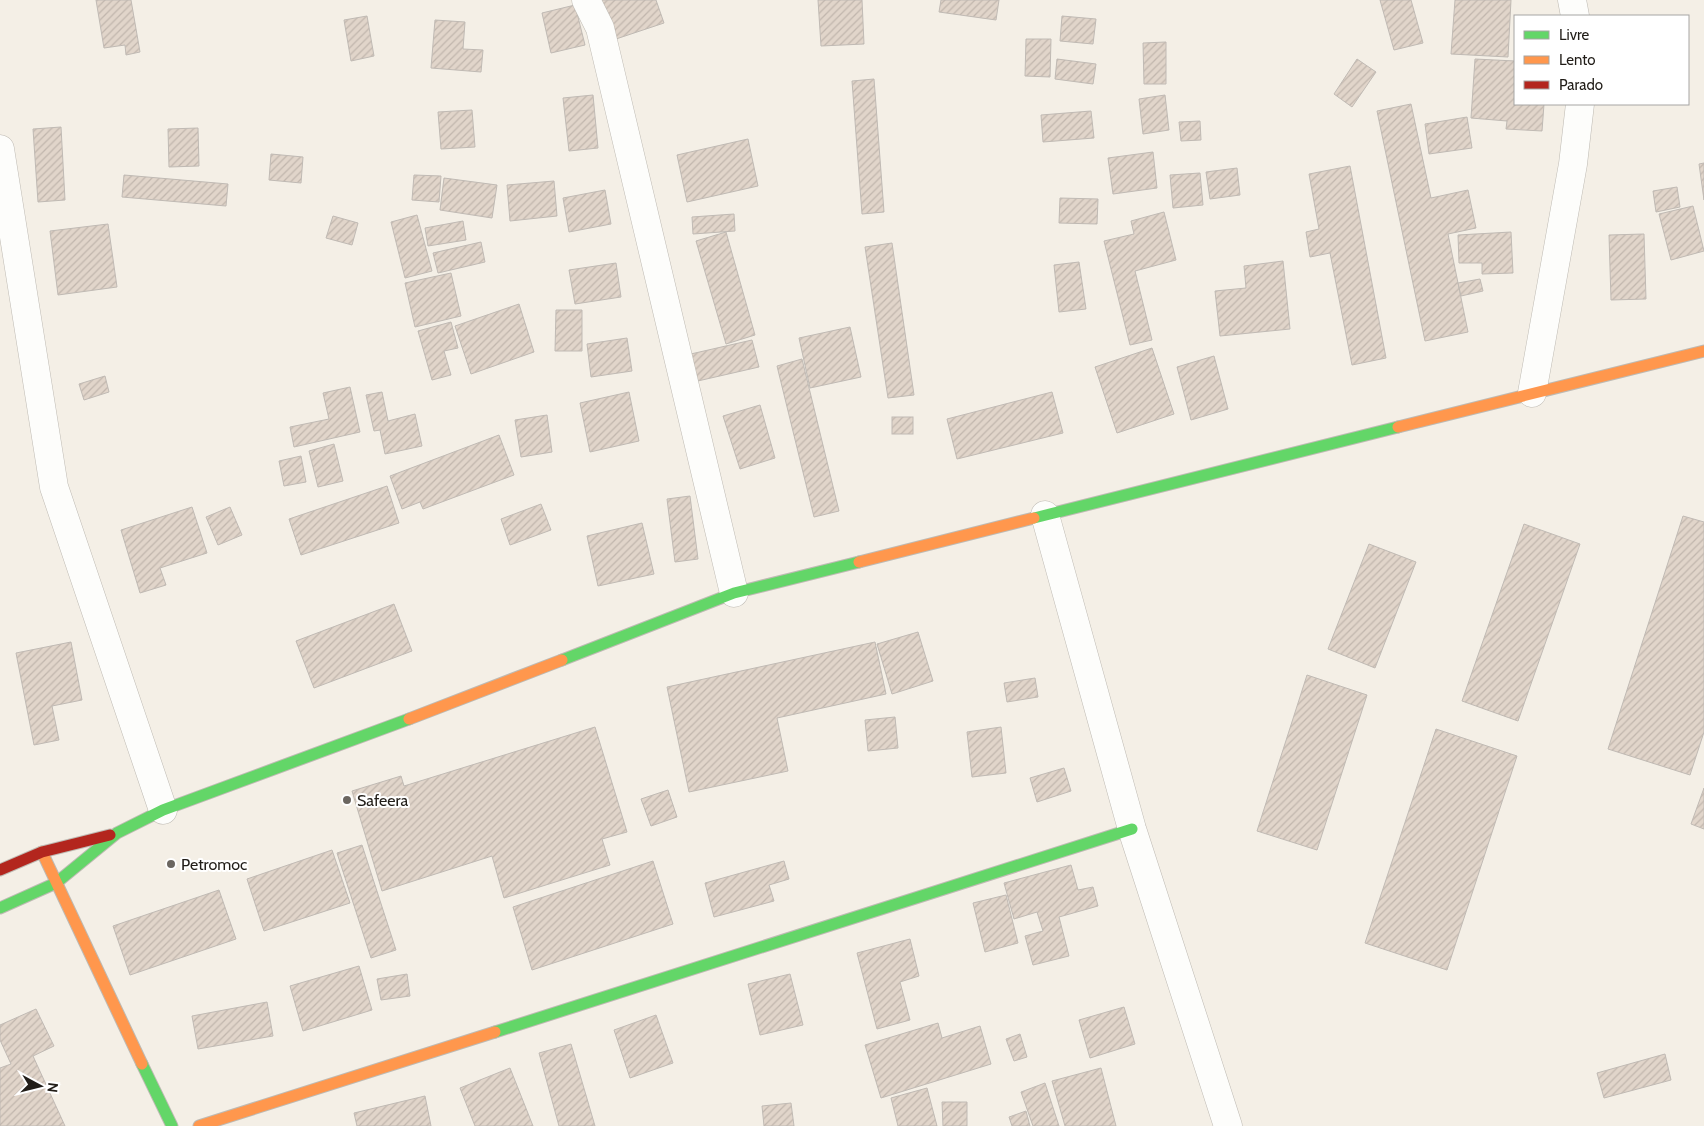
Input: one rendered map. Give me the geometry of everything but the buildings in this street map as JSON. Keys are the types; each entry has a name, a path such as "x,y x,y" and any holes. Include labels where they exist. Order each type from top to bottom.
{"main road":[{"path":"0,908 56,884 117,834 163,810 403,720 734,592 1704,351"},
{"path":"199,1126 1132,829"},
{"path":"0,870 42,852 117,834"},
{"path":"42,852 172,1126"}],"street":[{"path":"586,0 600,28 734,592"},
{"path":"1572,0 1575,15"},
{"path":"1532,393 1573,164 1580,105"},
{"path":"0,149 54,487 163,810"},
{"path":"1045,515 1132,829 1228,1126"}],"traffic: fast":[{"path":"1034,518 1398,427"},
{"path":"562,660 734,593 859,562"},
{"path":"0,908 56,883 117,833 163,810 409,719"},
{"path":"495,1032 1132,829"},
{"path":"142,1064 172,1126"}],"traffic: slow":[{"path":"1398,427 1704,351"},
{"path":"859,562 1034,518"},
{"path":"409,719 562,660"},
{"path":"42,852 142,1064"},
{"path":"199,1126 495,1032"}],"traffic: jam":[{"path":"0,870 42,852 110,835"}],"place":[{"name":"Safeera","path":"347,800"},
{"name":"Petromoc","path":"171,864"}]}
